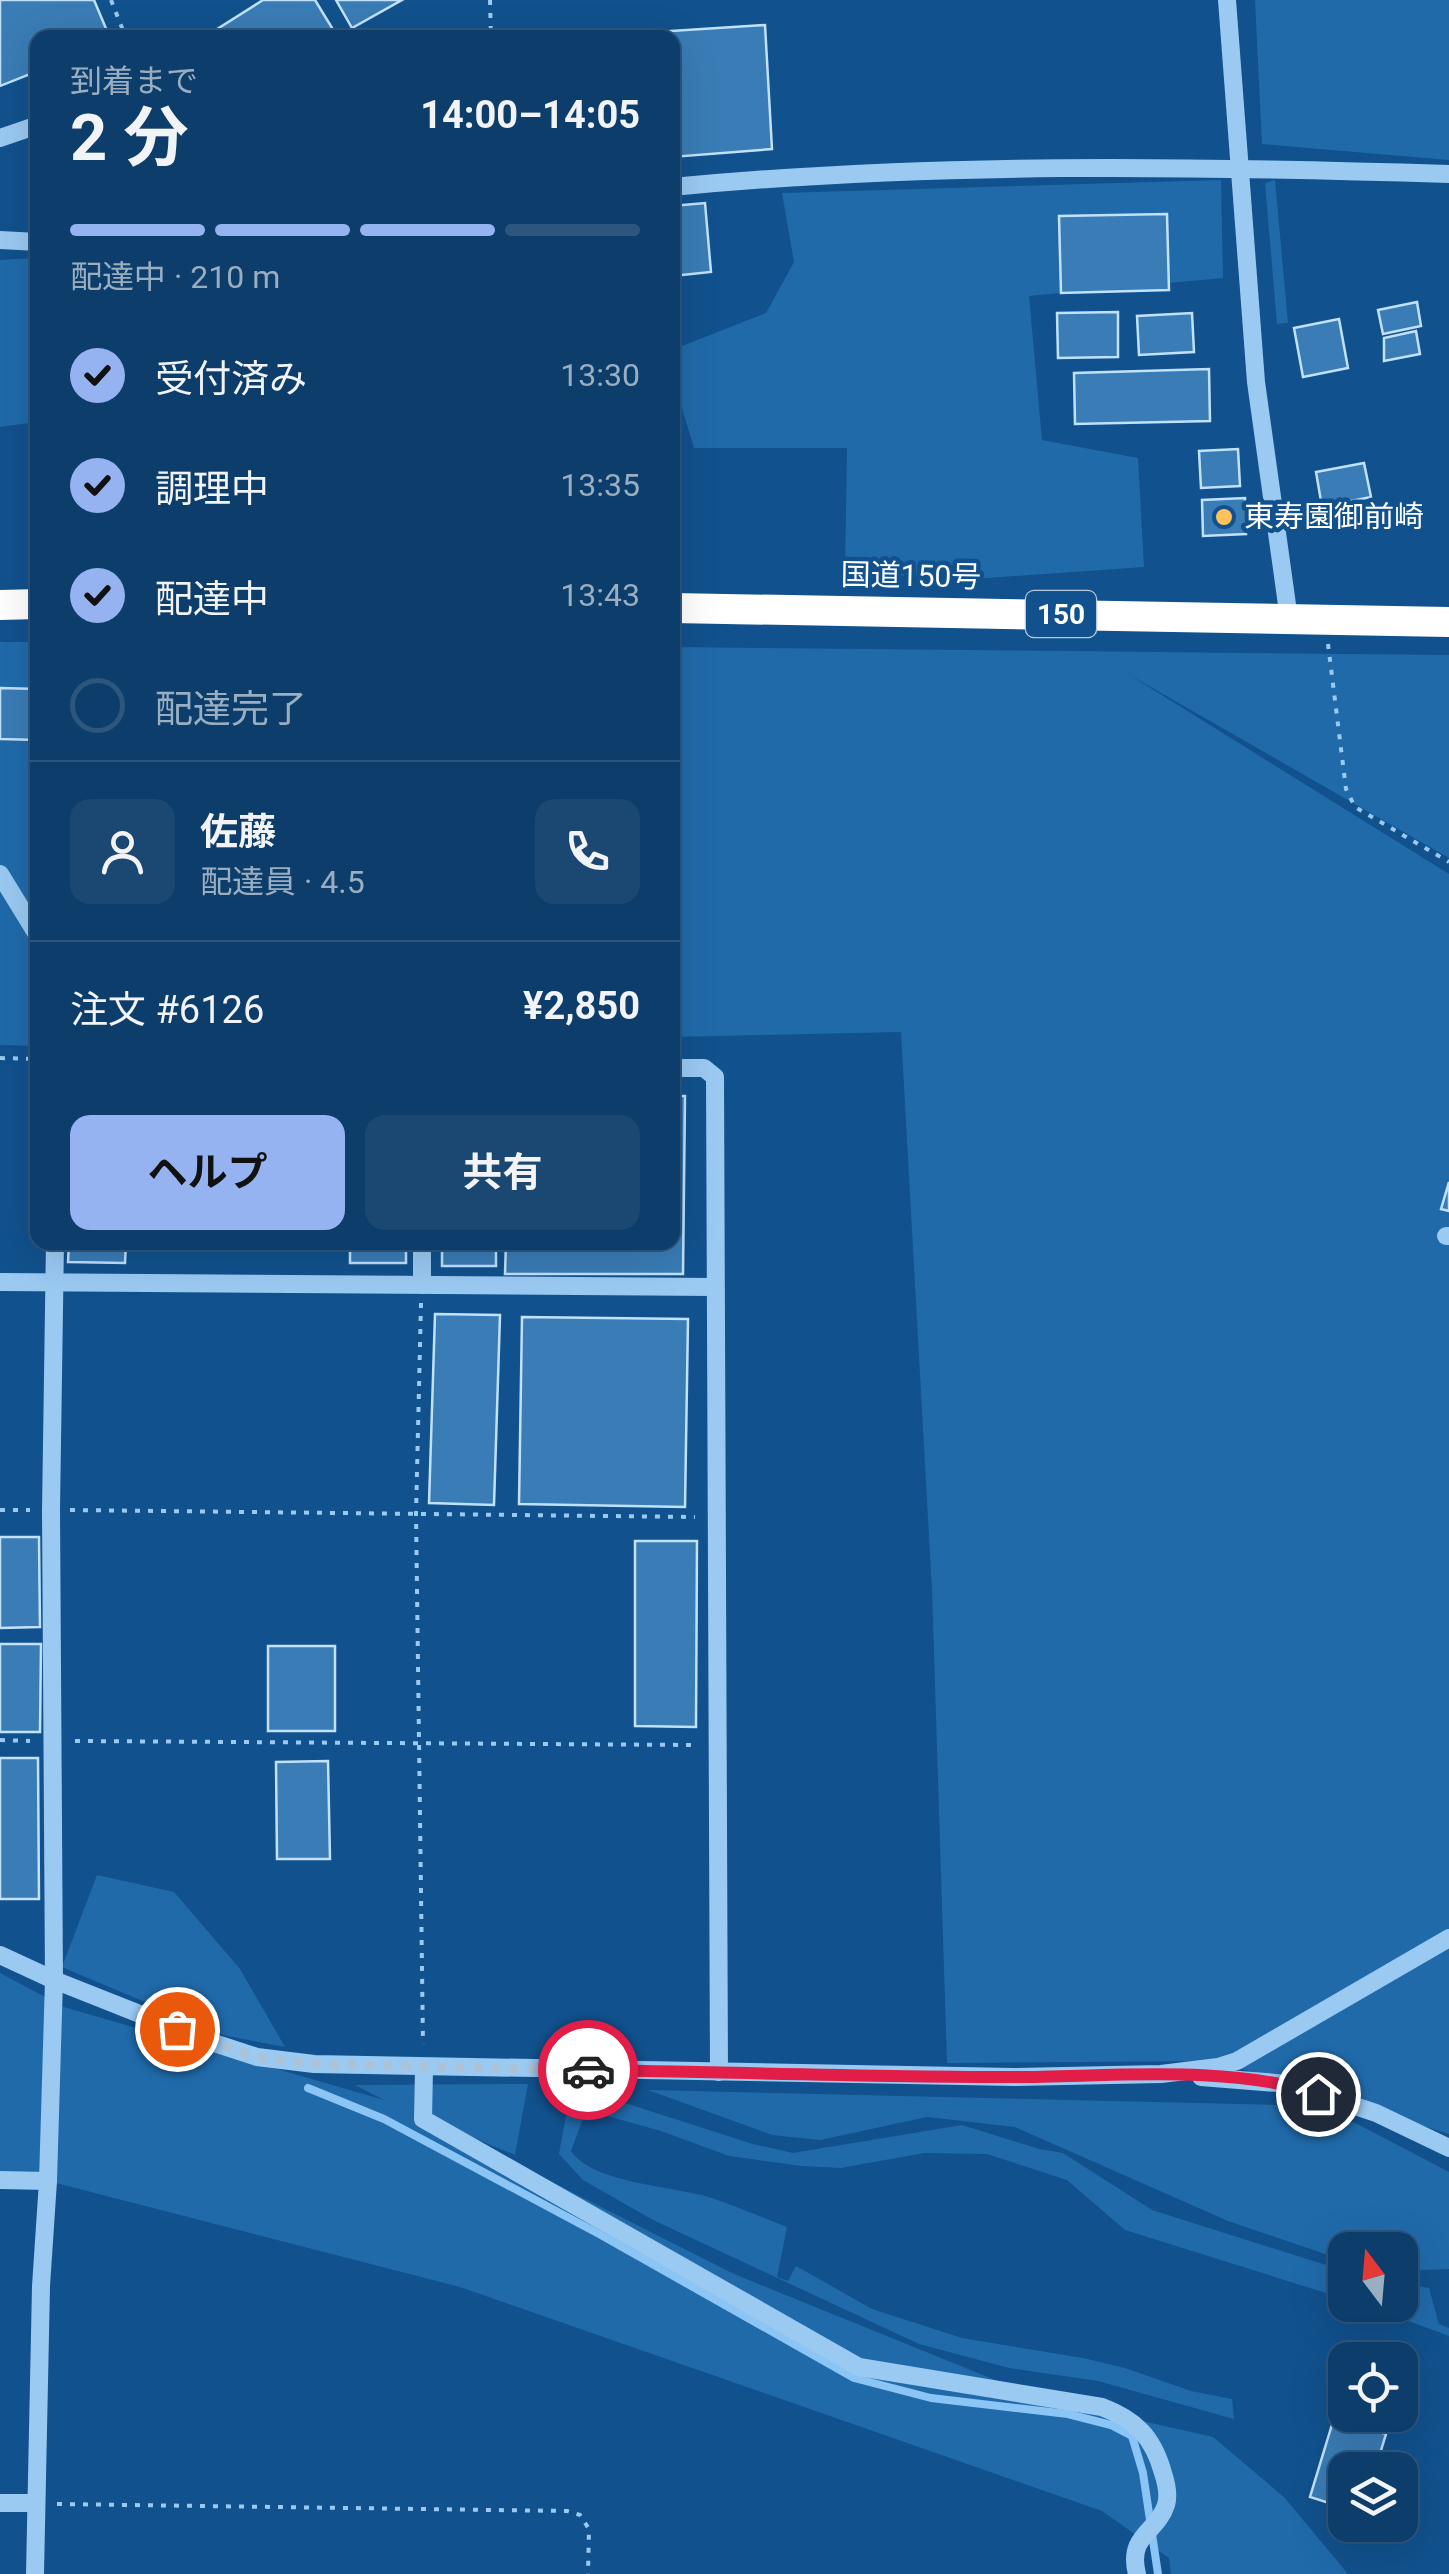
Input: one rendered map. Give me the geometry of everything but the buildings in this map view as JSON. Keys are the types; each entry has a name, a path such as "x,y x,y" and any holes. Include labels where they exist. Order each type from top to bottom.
{"highway":[{"path":"0,605 30,604"},
{"name":"国道150号","path":"680,608 1449,622"}],"street":[{"path":"1227,0 1256,382 1289,619"},
{"path":"0,138 30,128"},
{"path":"680,185 805,174 1241,168 1449,174"},
{"path":"0,240 30,242"},
{"path":"0,874 30,923"},
{"path":"680,1068 704,1068 715,1077 719,2072"},
{"path":"35,2574 41,2286 54,1980 54,1250"},
{"path":"422,1250 422,1285"},
{"path":"0,1282 714,1287"},
{"path":"0,1955 208,2041 257,2057 314,2064 1014,2077 1161,2074 1218,2068 1238,2061 1449,1938"},
{"path":"424,2068 423,2119 859,2367 1102,2407 1128,2418 1148,2435 1157,2452 1167,2493 1166,2506 1140,2538 1134,2556 1138,2574"},
{"path":"1161,2074 1288,2084 1376,2113 1449,2148"},
{"path":"0,2180 48,2181"},
{"path":"0,2503 36,2503"}],"path":[{"path":"112,0 123,30"},
{"path":"490,0 491,30"},
{"path":"1325,620 1346,788 1356,806 1449,862"},
{"path":"0,1058 30,1059"},
{"path":"422,1285 416,1514 424,2068"},
{"path":"0,1510 715,1518"},
{"path":"0,1740 717,1745"},
{"path":"36,2503 567,2511 580,2515 589,2529 588,2574"}],"shaded area":[{"path":"1255,0 1449,0 1449,160 1262,144"},
{"path":"1221,180 1223,278 1029,296 1042,440 1138,458 1144,567 987,578 845,574 847,448 694,448 680,402 680,347 766,313 794,262 782,193"},
{"path":"1275,180 1288,323 1277,324 1265,183"},
{"path":"30,258 30,423 0,427 0,260"},
{"path":"0,642 30,642 30,1046 0,1045"},
{"path":"680,647 1449,655 1449,858 1128,674 1449,874 1449,2134 1216,2061 947,2063 932,1590 901,1032 680,1037"},
{"path":"97,1875 174,1892 240,1969 285,2047 223,2035 62,1967"},
{"path":"0,1973 64,2007 384,2100 355,2085 528,2084 515,2155 419,2115 734,2274 1037,2397 1213,2437 1284,2497 1348,2574 1171,2574 1169,2558 1102,2511 460,2287 48,2181 0,2176"},
{"path":"648,2090 1323,2106 1449,2172 1449,2269 1418,2270 1418,2232 1328,2232 1328,2255 1228,2221 1015,2127 927,2117 820,2140 772,2135"},
{"path":"590,2103 625,2103 793,2153 962,2125 1063,2153 1152,2210 1328,2266 1328,2294 1125,2230 1067,2180 987,2154 924,2153 841,2168 801,2166 729,2156 593,2112 582,2121 571,2151 597,2171 712,2198 787,2227 777,2277 788,2281 796,2266 872,2309 962,2338 1083,2358 1191,2391 1232,2399 1234,2419 1098,2381 1009,2368 919,2344 653,2220 583,2180 559,2154 566,2116"},
{"path":"1418,2286 1429,2288 1439,2324 1449,2328 1449,2336 1411,2322 1418,2322"}],"waterway":[{"path":"308,2088 384,2119 601,2235 854,2378 931,2398 1068,2414 1111,2425 1132,2436 1143,2473 1158,2574"}],"way so far":[{"path":"177,2029 257,2057 314,2064 588,2070"}],"place":[{"name":"東寿園御前崎","path":"1224,517"}],"route":[{"path":"588,2070 1014,2077 1161,2074 1288,2084 1318,2094"}]}
